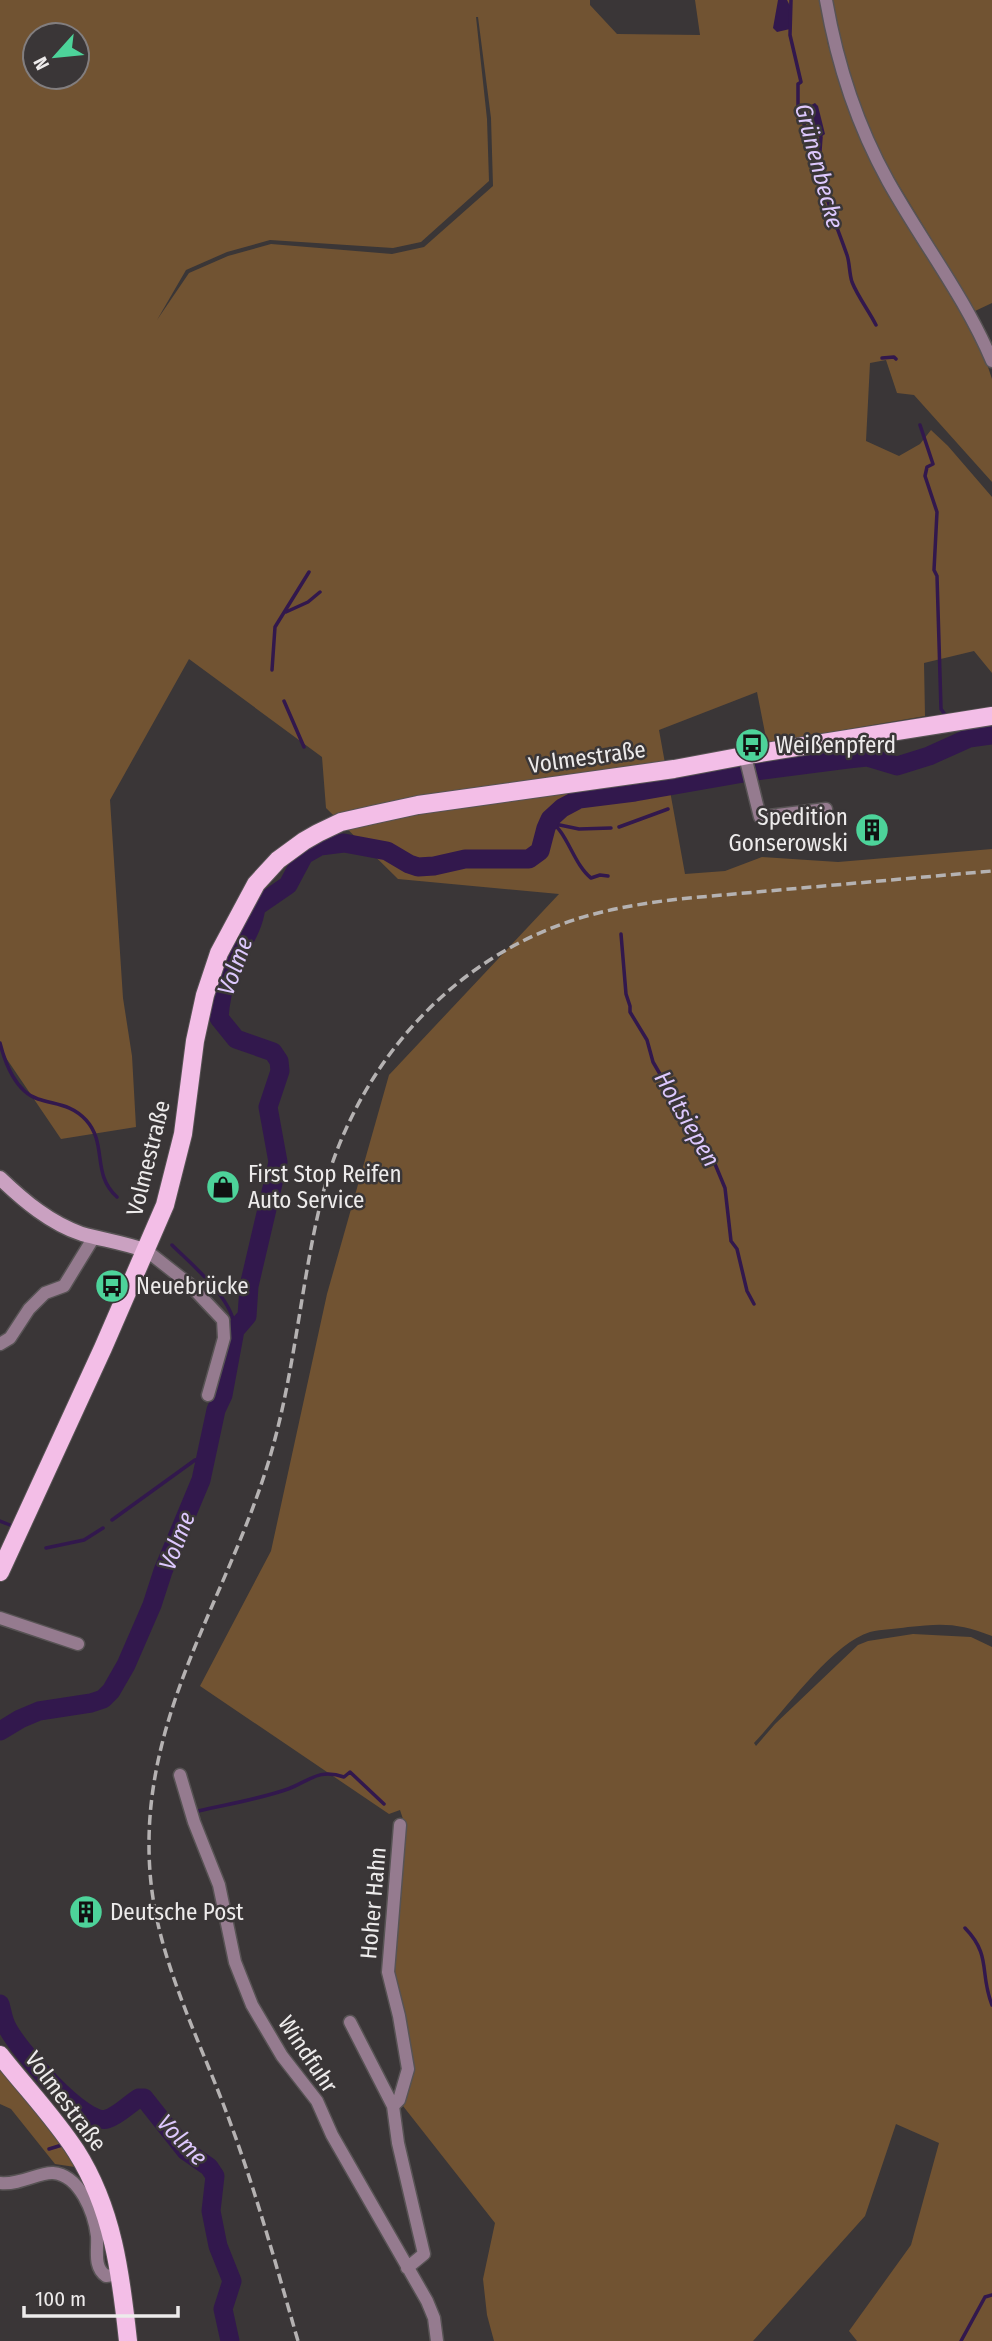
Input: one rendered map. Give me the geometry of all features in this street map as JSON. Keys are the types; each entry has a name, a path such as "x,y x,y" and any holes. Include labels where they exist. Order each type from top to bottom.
{"main road":[{"path":"746,761 992,716"},
{"name":"Volmestraße","path":"0,1572 165,1205 183,1134 195,1041 205,995 219,953 256,884 278,860 304,841 341,822 418,805 746,761"},
{"path":"0,1178 45,1215 80,1233 146,1251"},
{"name":"Volmestraße","path":"0,2055 56,2122 87,2168 110,2226 120,2274 128,2341"}],"street":[{"path":"826,0 834,44 871,147 888,181 955,288 992,361"},
{"path":"746,761 760,817 826,809"},
{"path":"0,1344 10,1338 29,1309 45,1293 64,1286 94,1237"},
{"path":"146,1251 189,1284 223,1320 224,1338 208,1395"},
{"path":"0,1618 78,1644"},
{"name":"Windfuhr","path":"180,1775 194,1822 219,1885 235,1962 252,2005 282,2056 317,2101 332,2135 430,2308 437,2341"},
{"name":"Hoher Hahn","path":"393,2106 399,2100 408,2069 388,1972 400,1825"},
{"path":"350,2022 393,2106 398,2143 424,2254 407,2268"},
{"path":"0,2183 13,2184 51,2172 67,2177 89,2205 96,2234 97,2264 100,2272 106,2276 120,2274"}],"shaded area":[{"path":"0,0 590,0 590,5 617,34 700,35 695,0 821,0 828,45 866,152 963,317 986,361 992,379 992,482 914,395 897,393 886,360 870,363 866,441 899,456 920,444 931,430 992,497 992,673 974,651 924,663 925,716 767,743 757,692 659,730 685,874 725,871 762,857 838,862 992,849 992,1636 960,1626 941,1625 870,1632 855,1639 824,1664 754,1743 756,1746 775,1724 858,1645 913,1634 971,1637 992,1647 992,2341 857,2341 849,2331 911,2245 939,2143 896,2124 865,2216 753,2341 494,2341 487,2315 483,2279 495,2223 403,2106 411,2084 393,1963 404,1822 400,1810 389,1814 200,1686 271,1551 327,1294 389,1075 559,894 398,879 326,808 322,757 189,659 110,800 123,998 132,1056 136,1127 61,1139 0,1049","holes":["478,17 491,118 493,186 424,247 392,254 271,244 228,256 189,273 157,320 186,270 227,252 270,240 393,248 421,242 489,181 487,119"]},
{"path":"778,0 787,0 791,8 790,29 777,32 773,28"},
{"path":"831,0 992,0 992,303 975,311 875,146 838,44"},
{"path":"815,103 825,134 821,137 815,136 810,115 811,105"},
{"path":"0,2070 47,2124 75,2167 55,2164 11,2109 0,2104"}],"waterway":[{"name":"Grünenbecke","path":"791,0 790,35 801,82 798,84 798,106 810,142 821,155 826,195 847,255 852,282 876,325"},
{"path":"820,151 821,137"},
{"name":"Grünenbecke","path":"882,358 896,359"},
{"name":"Grünenbecke","path":"920,425 933,464 927,467 925,476 937,512 934,570 937,576 941,709 946,716"},
{"path":"272,670 275,627 309,572"},
{"path":"286,612 308,602 320,592"},
{"path":"284,701 304,747"},
{"name":"Volme","path":"0,1731 39,1711 91,1703 103,1699 111,1691 126,1665 152,1605 163,1571 201,1480 216,1410 223,1395 235,1330 247,1316 249,1286 278,1162 268,1107 280,1071 279,1061 273,1052 236,1039 219,1018 221,1001 228,974 251,925 256,907 288,885 304,855 320,846 344,843 387,851 418,867 465,859 529,859 540,851 550,819 562,808 579,799 755,771 867,757 897,766 929,756 969,738 992,735"},
{"name":"Grünenbecke","path":"946,744 947,749"},
{"path":"619,827 668,809"},
{"name":"Holtsiepen","path":"549,821 561,832 579,864 591,878 608,876"},
{"path":"555,824 579,829 611,828"},
{"name":"Holtsiepen","path":"621,934 630,1012 647,1040 653,1062 710,1152 725,1188 731,1241 737,1249 747,1291 754,1304"},
{"path":"0,1043 8,1068 23,1090 38,1099 69,1108 86,1120 93,1129 104,1179 117,1197"},
{"path":"671,1093 674,1114"},
{"path":"172,1245 220,1295 233,1318 235,1330"},
{"path":"112,1520 195,1460 205,1458"},
{"path":"0,1521 10,1525"},
{"path":"46,1548 84,1540 103,1528"},
{"path":"198,1811 277,1793 321,1775 344,1777 350,1772 384,1804"},
{"path":"965,1928 979,1947 992,2005"},
{"name":"Volme","path":"0,2004 6,2025 22,2050 51,2083 83,2111 96,2118 107,2119 139,2098 144,2098 186,2151 209,2167 215,2176 211,2211 218,2246 232,2281 223,2309 230,2341"},
{"path":"49,2149 62,2145"},
{"path":"961,2341 985,2297 992,2295"}],"railway":[{"path":"298,2341 247,2170 180,1995 160,1934 150,1872 150,1818 157,1766 186,1668 246,1525 274,1442 321,1201 335,1155 354,1111 378,1070 407,1032 440,998 477,969 518,944 562,924 620,908 678,899 992,871"}],"place":[{"name":"Weißenpferd","path":"752,745"},
{"name":"Spedition Gonserowski","path":"872,830"},
{"name":"First Stop Reifen Auto Service","path":"223,1187"},
{"name":"Neuebrücke","path":"112,1286"},
{"name":"Deutsche Post","path":"86,1912"}]}
